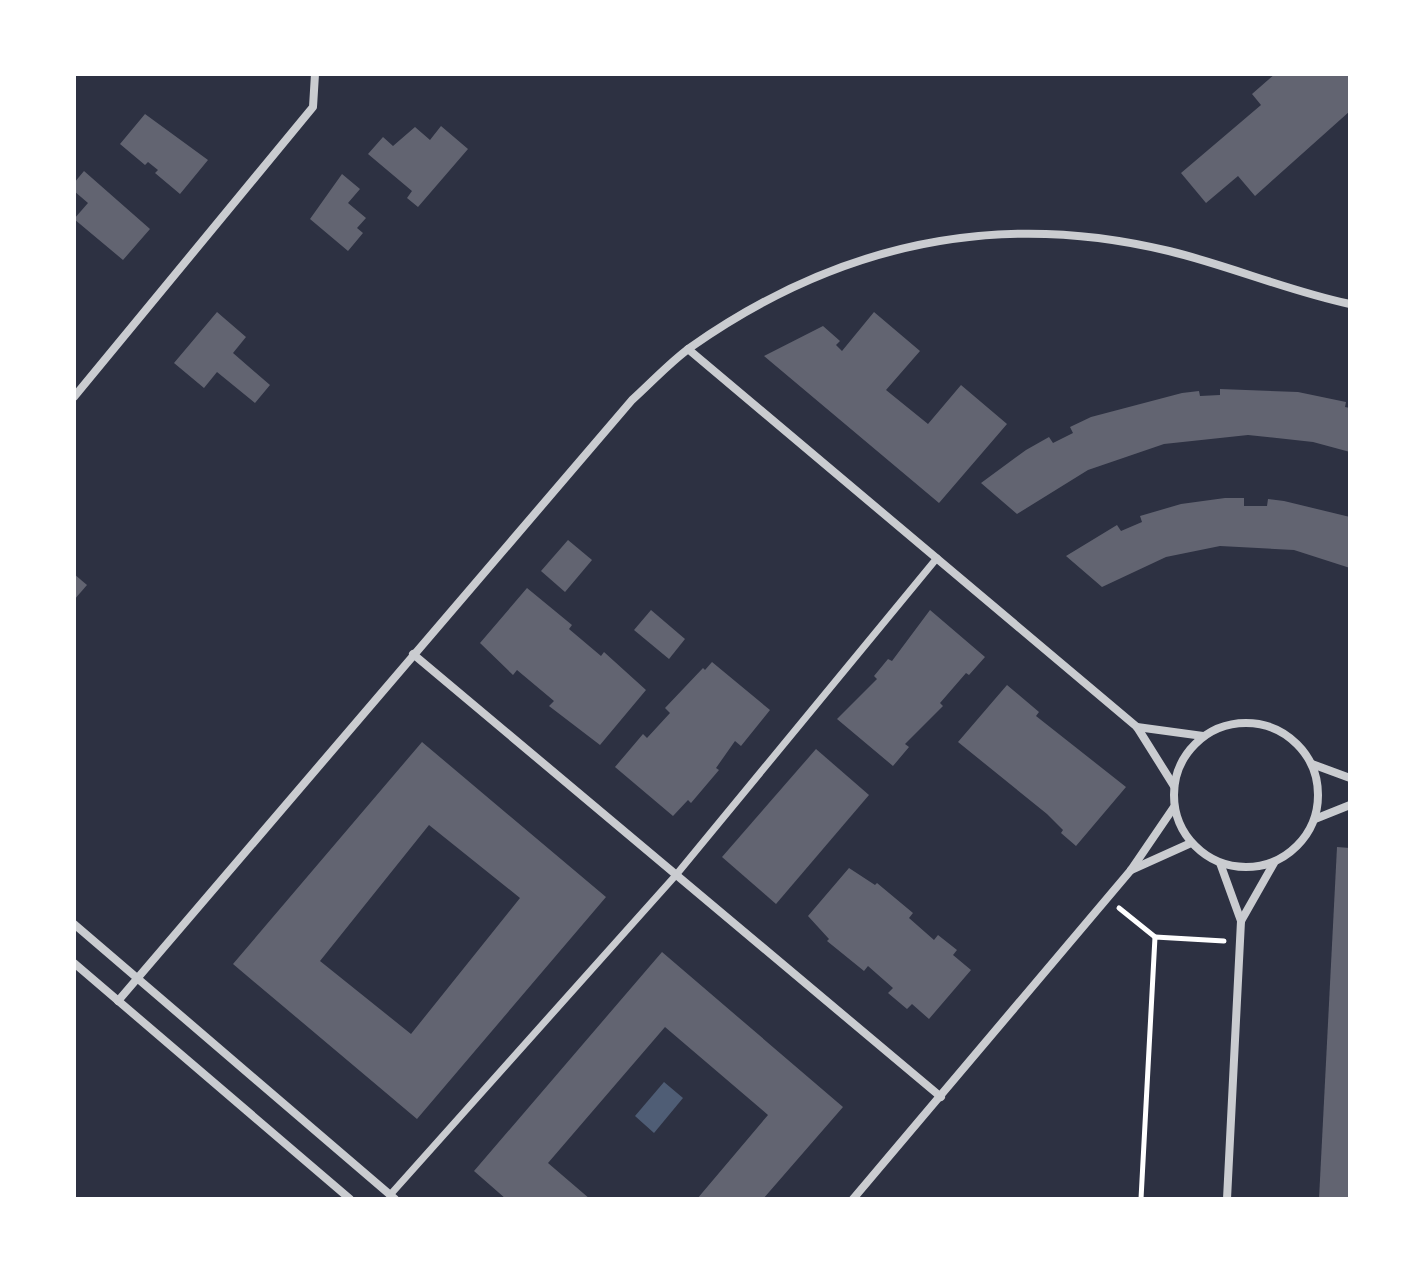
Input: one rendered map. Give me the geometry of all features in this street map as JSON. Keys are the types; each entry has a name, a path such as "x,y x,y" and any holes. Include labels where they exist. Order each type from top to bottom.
{"street":[{"path":"74,397 313,107 315,74"},
{"path":"118,1001 632,400 688,349 738,317 817,275 896,250 970,234 1049,232 1170,251 1303,294 1350,304"},
{"path":"688,349 1137,727 1174,786"},
{"path":"74,924 393,1197 676,875 937,558"},
{"path":"413,654 941,1097"},
{"path":"1243,723 1264,725 1284,733 1300,746 1312,764 1319,791 1315,819 1306,838 1291,853 1274,863 1256,868 1220,863 1191,843 1180,826 1174,807 1174,786 1184,758 1203,736 1222,727 1243,723"},
{"path":"1137,727 1203,736"},
{"path":"1312,764 1350,778"},
{"path":"1315,819 1350,805"},
{"path":"853,1199 1131,870 1174,807"},
{"path":"1131,870 1191,843"},
{"path":"1220,863 1241,921 1227,1199"},
{"path":"1241,921 1274,863"},
{"path":"74,963 350,1199"}],"path":[{"path":"1106,897 1155,937 1240,942"},
{"path":"1141,1199 1155,937"}],"water":[{"path":"664,1082 683,1098 654,1133 635,1116"}],"building":[{"path":"1275,74 1350,74 1350,111 1255,196 1238,176 1206,203 1181,173 1261,105 1252,94"},
{"path":"145,114 208,160 180,194 155,173 158,170 148,162 145,165 120,144"},
{"path":"441,126 468,149 418,207 407,198 412,191 368,154 383,137 393,146 415,127 430,140"},
{"path":"84,171 150,229 123,260 74,219 88,203 74,191 74,183"},
{"path":"342,174 360,189 348,203 366,218 357,228 363,233 348,251 310,219"},
{"path":"217,312 246,337 233,353 270,385 255,403 217,372 204,388 174,363"},
{"path":"874,312 920,351 886,390 928,424 961,385 1007,424 939,503 764,356 823,326 840,341 836,345 842,351"},
{"path":"1220,389 1298,392 1346,402 1345,407 1350,408 1350,452 1313,442 1248,435 1164,444 1088,470 1017,514 981,483 1026,450 1049,437 1053,443 1073,433 1070,427 1091,417 1182,393 1199,391 1200,396 1220,395"},
{"path":"1244,498 1244,506 1267,506 1268,499 1284,501 1350,517 1350,568 1294,550 1220,546 1166,557 1102,587 1066,556 1117,525 1121,531 1142,522 1140,516 1181,504"},
{"path":"568,540 592,560 565,592 541,571"},
{"path":"74,574 87,585 74,600"},
{"path":"527,588 572,625 569,629 601,656 604,652 646,690 600,745 549,706 554,701 517,670 513,675 480,643"},
{"path":"651,610 685,639 669,659 634,630"},
{"path":"930,610 985,657 969,675 966,673 940,703 943,706 905,744 909,747 893,766 837,719 877,679 874,676 888,659 892,661"},
{"path":"712,662 770,710 741,746 735,741 716,768 719,770 691,803 688,800 673,816 615,767 643,734 647,738 670,713 665,708"},
{"path":"1007,685 1039,712 1036,716 1126,787 1076,846 1047,814 958,742"},
{"path":"422,742 606,897 417,1119 233,964","holes":["429,825 520,898 411,1034 320,961"]},
{"path":"816,749 869,795 776,904 722,857"},
{"path":"1337,847 1350,848 1350,1199 1319,1199"},
{"path":"849,868 875,885 877,883 913,913 909,918 934,940 938,935 957,950 953,955 971,970 929,1019 912,1004 907,1009 888,993 893,988 868,966 864,971 827,941 829,939 808,916"},
{"path":"662,952 843,1107 763,1199 697,1199 768,1115 665,1027 548,1163 590,1199 506,1199 474,1171"}]}
